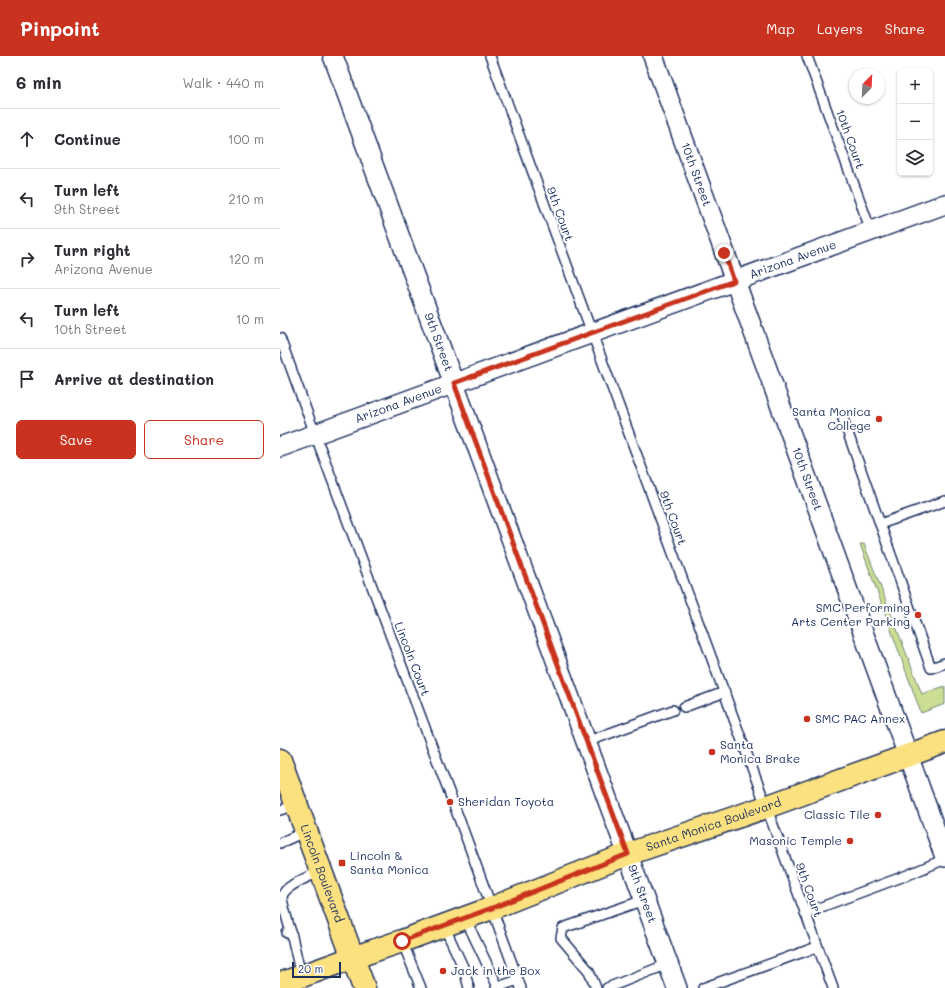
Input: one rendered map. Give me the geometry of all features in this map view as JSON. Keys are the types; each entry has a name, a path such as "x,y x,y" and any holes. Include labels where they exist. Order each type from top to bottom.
{"main road":[{"name":"Santa Monica Boulevard","path":"280,984 444,926 628,854 766,807 945,742"},
{"name":"Lincoln Boulevard","path":"280,760 288,807 307,831 364,988"}],"street":[{"name":"9th Street","path":"333,56 677,988"},
{"name":"10th Street","path":"652,56 945,858"},
{"name":"Arizona Avenue","path":"280,447 945,204"}],"lane":[{"name":"9th Court","path":"490,56 833,988"},
{"name":"10th Court","path":"806,56 871,231"},
{"name":"Lincoln Court","path":"280,338 520,984"},
{"path":"843,419 931,668 945,663"},
{"path":"880,524 945,501"},
{"path":"684,707 725,692"},
{"path":"586,742 673,710"},
{"path":"280,843 307,831"},
{"path":"805,913 910,874 945,858"},
{"path":"301,976 289,932 282,898 285,891 294,884 321,871"},
{"path":"596,988 589,971 561,938 563,928 644,900"},
{"path":"465,918 497,987 520,984"},
{"path":"444,926 464,969 469,988"},
{"path":"402,941 421,988"},
{"path":"703,988 817,947"},
{"path":"607,988 668,964"}],"green space":[{"path":"860,544 864,544 922,694 945,686 945,704 921,713"}],"place":[{"name":"Santa Monica College","path":"879,419"},
{"name":"SMC Performing Arts Center Parking","path":"918,615"},
{"name":"SMC PAC Annex","path":"807,719"},
{"name":"Santa Monica Brake","path":"712,752"},
{"name":"Sheridan Toyota","path":"450,802"},
{"name":"Classic Tile","path":"878,815"},
{"name":"Masonic Temple","path":"850,841"},
{"name":"Lincoln & Santa Monica","path":"342,863"},
{"name":"Jack in the Box","path":"443,971"}],"route":[{"path":"402,941 492,908 628,854 454,383 734,281 724,253"}]}
